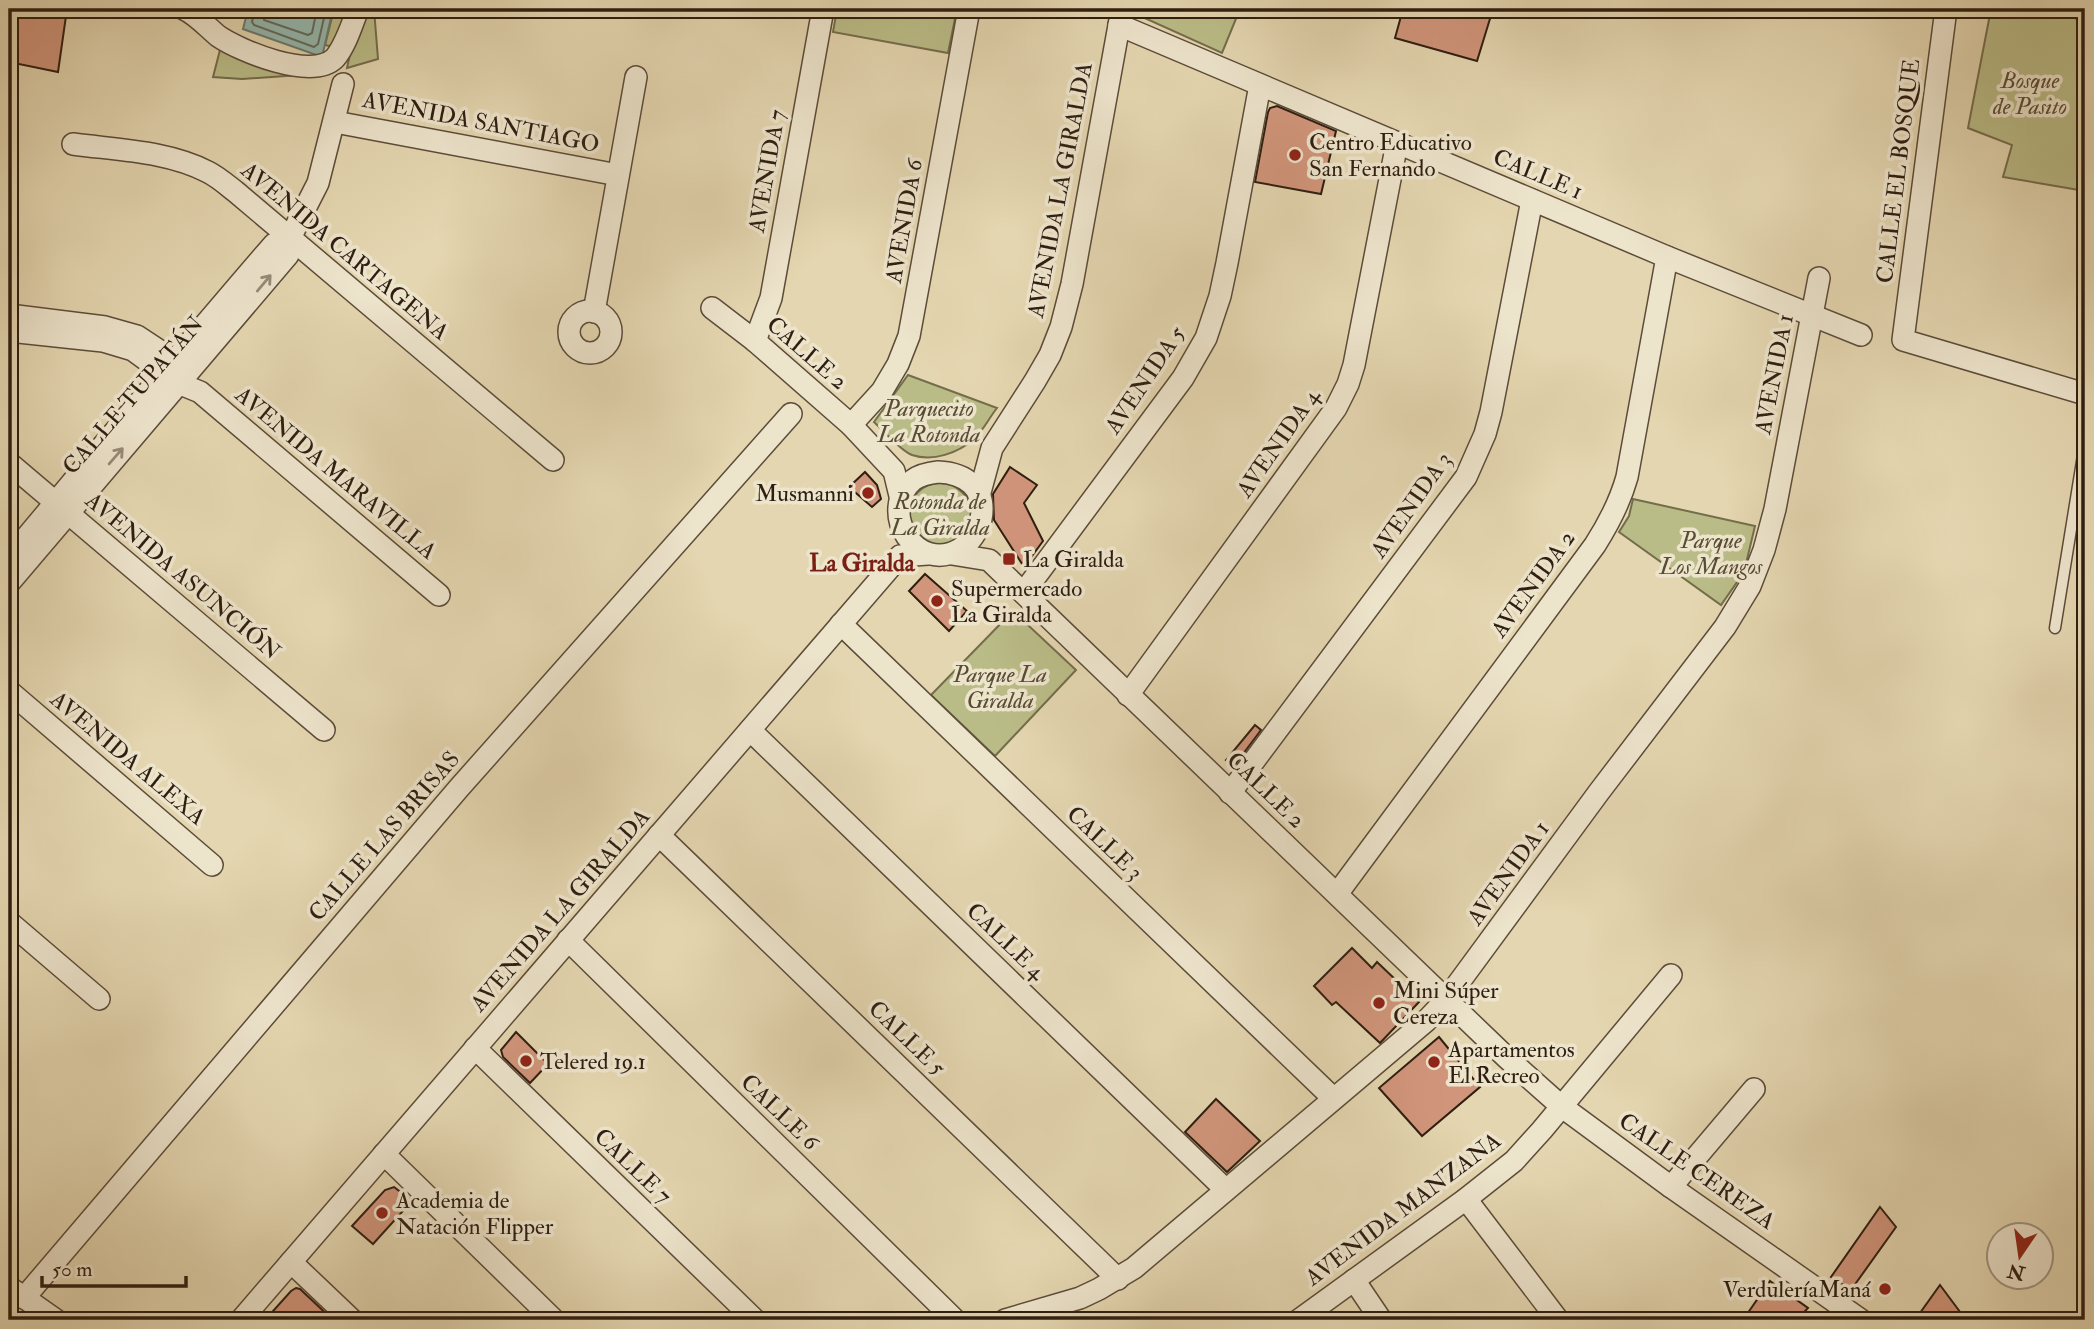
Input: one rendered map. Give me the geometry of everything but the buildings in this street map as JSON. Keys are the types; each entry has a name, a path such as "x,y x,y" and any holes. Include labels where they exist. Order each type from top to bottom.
{"street":[{"path":"184,9 220,37 252,54 287,64 312,66 334,59 358,9"},
{"name":"AVENIDA 7","path":"755,341 771,298 823,9"},
{"name":"AVENIDA 6","path":"851,425 881,391 898,364 909,336 969,9"},
{"name":"CALLE EL BOSQUE","path":"1945,9 1903,340 2085,394"},
{"name":"CALLE 1","path":"1120,17 1260,85 1667,257 1861,335"},
{"name":"AVENIDA LA GIRALDA","path":"979,496 992,448 1035,382 1061,327 1072,284 1120,17"},
{"path":"594,312 636,77"},
{"name":"CALLE TUPATÁN","path":"9,583 61,508 177,371 288,255 290,238 318,183 335,122 342,84"},
{"name":"AVENIDA 5","path":"1024,592 1183,378 1206,338 1225,274 1260,85"},
{"name":"AVENIDA SANTIAGO","path":"335,122 618,175"},
{"name":"AVENIDA 4","path":"1128,695 1336,408 1348,384 1397,143"},
{"name":"AVENIDA CARTAGENA","path":"73,144 167,158 210,173 236,191 553,460"},
{"name":"AVENIDA 3","path":"1230,793 1466,477 1485,434 1491,412 1532,200"},
{"name":"AVENIDA 2","path":"1337,894 1595,545 1609,522 1623,491 1667,257"},
{"name":"AVENIDA 1","path":"1005,1320 1080,1298 1134,1268 1426,1021 1446,1000 1725,627 1750,586 1776,509 1819,278"},
{"name":"CALLE 2","path":"712,308 755,341 851,425 894,471"},
{"name":"AVENIDA MARAVILLA","path":"9,315 137,335 439,595"},
{"name":"AVENIDA MARAVILLA","path":"9,331 103,341 133,350 177,371"},
{"name":"CALLE LAS BRISAS","path":"56,1320 16,1293 791,414"},
{"name":"AVENIDA LA GIRALDA","path":"952,472 973,464 992,448"},
{"name":"AVENIDA ASUNCIÓN","path":"9,463 324,730"},
{"path":"894,471 924,475"},
{"path":"894,471 901,500"},
{"path":"952,472 965,477 974,485 979,496 989,560 953,554 900,556 902,528 899,514 906,488 924,475 952,472"},
{"name":"CALLE TUPATÁN","path":"9,558 61,508"},
{"path":"953,554 972,539 981,519"},
{"path":"902,528 909,541 928,554"},
{"name":"AVENIDA LA GIRALDA","path":"240,1320 900,556"},
{"name":"CALLE 2","path":"989,560 1507,1058"},
{"name":"CALLE 3","path":"841,625 1333,1098"},
{"name":"AVENIDA ALEXA","path":"9,691 212,865"},
{"name":"CALLE 4","path":"750,730 1225,1189"},
{"name":"CALLE 5","path":"659,835 1118,1279"},
{"path":"9,922 99,999"},
{"name":"CALLE 6","path":"568,940 956,1320"},
{"name":"AVENIDA MANZANA","path":"1299,1320 1514,1161 1671,975"},
{"name":"CALLE 7","path":"475,1048 755,1320"},
{"name":"CALLE CEREZA","path":"1507,1058 1562,1106 1671,1187 1861,1320"},
{"path":"1671,1187 1754,1089"},
{"path":"384,1154 554,1320"},
{"path":"1466,1199 1558,1320"},
{"path":"291,1262 352,1320"},
{"path":"1354,1280 1381,1320"}],"lane":[{"path":"2055,628 2085,443"}],"green space":[{"path":"334,9 353,9 336,42 329,46 325,45"},
{"path":"365,9 374,9 378,59 347,68 355,31"},
{"path":"837,9 957,9 948,53 833,32"},
{"path":"1142,9 1240,9 1222,53 1140,16"},
{"name":"Bosque de Pasito","path":"1991,9 2059,9 2085,24 2085,191 2003,177 2012,145 1968,128"},
{"path":"221,46 300,75 242,79 213,77"},
{"name":"Parquecito La Rotonda","path":"908,375 997,408 977,436 961,448 937,457 912,455 874,422"},
{"name":"Rotonda de La Giralda","path":"940,483 962,492 971,514 962,536 940,545 918,536 909,514 918,492"},
{"name":"Parque Los Mangos","path":"1633,499 1755,526 1744,572 1721,605 1619,532 1629,516"},
{"name":"Parque La Giralda","path":"1013,611 1076,670 995,756 931,695"}],"water":[{"path":"248,9 333,9 322,57 243,29"}],"place":[{"name":"Centro Educativo San Fernando","path":"1295,155"},
{"name":"Musmanni","path":"868,493"},
{"name":"La Giralda","path":"1009,559"},
{"name":"Supermercado La Giralda","path":"937,601"},
{"name":"Mini Súper Cereza","path":"1379,1003"},
{"name":"Telered 19.1","path":"526,1061"},
{"name":"Apartamentos El Recreo","path":"1434,1062"},
{"name":"Academia de Natación Flipper","path":"382,1213"},
{"name":"VerduleríaManá","path":"1885,1289"}],"district":[{"name":"La Giralda","path":"862,563"}]}
